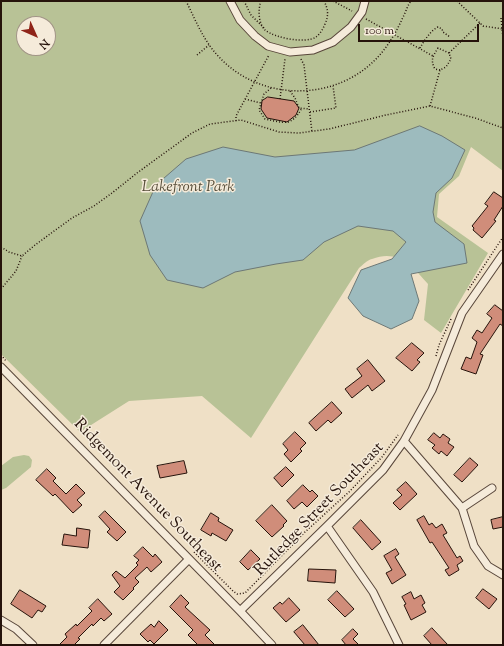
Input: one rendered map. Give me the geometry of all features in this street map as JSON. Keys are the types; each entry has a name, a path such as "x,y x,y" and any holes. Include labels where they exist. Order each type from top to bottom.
{"street":[{"path":"230,1 240,20 255,36 268,46 290,52 313,50 333,42 351,27 362,12 365,1"},
{"name":"Rutledge Street Southeast","path":"240,611 328,526 382,470 404,441 432,390 462,313 503,254"},
{"name":"Ridgemont Avenue Southeast","path":"4,364 272,645"},
{"path":"404,441 462,508 474,546 488,566 503,575"},
{"path":"462,508 492,488"},
{"path":"328,526 373,592 399,645"},
{"path":"104,645 189,559"},
{"path":"1,620 16,629 33,645"}],"path":[{"path":"244,1 251,15 264,29 276,36 305,40 316,37 323,29 328,18 328,9 324,1"},
{"path":"261,1 258,9 260,20 264,29"},
{"path":"333,1 433,56"},
{"path":"457,1 483,26 503,29"},
{"path":"501,18 503,38"},
{"path":"449,53 480,23"},
{"path":"420,48 433,29 438,27 450,37"},
{"path":"280,99 289,39"},
{"path":"197,55 209,45"},
{"path":"438,48 449,53 451,59 446,67 440,70 435,69 432,63 433,56 438,48"},
{"path":"236,120 236,116 245,99 270,54 272,53"},
{"path":"301,58 304,65 312,132"},
{"path":"503,66 503,79"},
{"path":"430,106 440,70"},
{"path":"310,113 336,108 332,86"},
{"path":"271,88 264,94 259,110 265,119 285,123 296,118 302,108"},
{"path":"290,91 299,108 309,109"},
{"path":"245,99 261,103"},
{"path":"1,289 16,271 22,256 35,245 72,218 94,206 192,133 210,124 241,120 279,132 312,132 430,106 503,128"},
{"path":"465,295 503,237"},
{"path":"1,247 9,252 22,256"},
{"path":"435,359 439,345 454,314"},
{"path":"1,355 4,364"},
{"path":"191,549 233,591 237,594 245,593 305,532 350,491 382,457 398,435"}],"green space":[{"name":"Lakefront Park","path":"1,1 503,1 503,171 471,147 459,176 439,194 437,217 488,253 441,333 424,320 428,284 404,261 389,256 381,256 368,260 359,268 251,438 202,396 129,401 80,432 1,354"},
{"path":"24,455 29,456 32,460 31,467 6,488 1,490 1,466 13,457"}],"water":[{"path":"420,126 442,136 465,150 452,178 436,193 433,212 435,222 464,244 467,263 411,274 419,301 412,319 391,329 363,316 348,298 361,270 392,259 406,242 393,231 358,226 324,242 303,260 235,272 203,288 167,280 150,255 140,221 156,185 186,159 223,147 275,157 354,150"}],"building":[{"path":"268,97 294,101 299,108 296,115 287,122 267,118 261,109 262,101"},
{"path":"494,192 503,198 503,206 494,220 496,221 482,238 473,230 474,228 472,226 488,206 485,204"},
{"path":"495,305 503,311 503,326 500,324 480,354 483,355 476,374 461,369 466,357 471,359 477,342 472,338 477,330 482,333 492,318 487,314"},
{"path":"412,343 424,353 417,360 420,362 412,371 396,358"},
{"path":"368,360 385,381 372,391 368,385 352,398 345,389 362,376 357,369"},
{"path":"332,402 342,413 331,423 328,420 316,431 309,423"},
{"path":"295,432 306,443 300,449 302,451 291,462 284,454 288,450 283,444"},
{"path":"434,433 440,438 443,434 450,439 448,443 454,447 447,456 441,451 439,454 432,448 435,445 428,440"},
{"path":"470,458 478,465 462,482 454,475"},
{"path":"184,461 187,473 160,478 157,466"},
{"path":"286,467 294,475 282,487 274,478"},
{"path":"47,469 56,478 53,481 66,494 76,484 85,493 77,500 82,505 73,513 55,494 53,496 36,480"},
{"path":"406,482 417,494 400,510 393,503 402,495 397,490"},
{"path":"303,485 310,492 312,490 318,496 307,507 302,502 294,509 287,501"},
{"path":"272,505 287,521 283,525 284,526 272,537 256,521"},
{"path":"105,511 126,532 117,541 107,532 110,529 99,517"},
{"path":"211,513 219,518 218,521 233,530 226,541 212,533 211,536 201,530"},
{"path":"424,516 429,525 432,523 436,528 442,524 447,533 443,535 457,558 460,556 463,561 457,565 459,570 449,576 445,570 449,568 432,542 430,543 417,520"},
{"path":"503,517 503,527 493,529 491,520"},
{"path":"361,520 381,542 372,550 353,528"},
{"path":"77,528 90,530 88,548 62,545 64,534 76,536"},
{"path":"143,547 153,557 155,554 162,562 151,572 147,567 135,578 139,582 123,600 114,592 120,586 112,575 116,571 125,578 138,565 136,563 139,560 134,556"},
{"path":"396,549 399,554 395,557 406,575 392,584 386,573 392,570 384,556"},
{"path":"251,550 260,559 248,570 240,562"},
{"path":"309,569 336,570 335,583 308,581"},
{"path":"483,589 497,599 489,609 476,598"},
{"path":"20,590 46,606 42,612 38,610 32,618 11,604"},
{"path":"337,591 354,609 345,617 328,600"},
{"path":"411,592 414,599 421,595 425,603 422,605 426,612 411,620 402,597"},
{"path":"181,595 189,603 185,607 210,630 205,635 215,645 198,645 188,635 193,630 170,607"},
{"path":"289,598 300,610 286,622 273,608 280,602 282,604"},
{"path":"98,599 112,614 104,621 101,618 93,626 92,624 78,638 80,639 74,645 59,645 67,637 65,634 76,624 77,626 92,611 89,608"},
{"path":"159,621 168,630 154,644 150,640 148,642 140,634 151,624 154,627"},
{"path":"303,625 319,645 305,645 294,632"},
{"path":"432,628 448,645 432,645 424,636"},
{"path":"353,629 358,634 353,639 359,645 346,645 342,640"}]}
